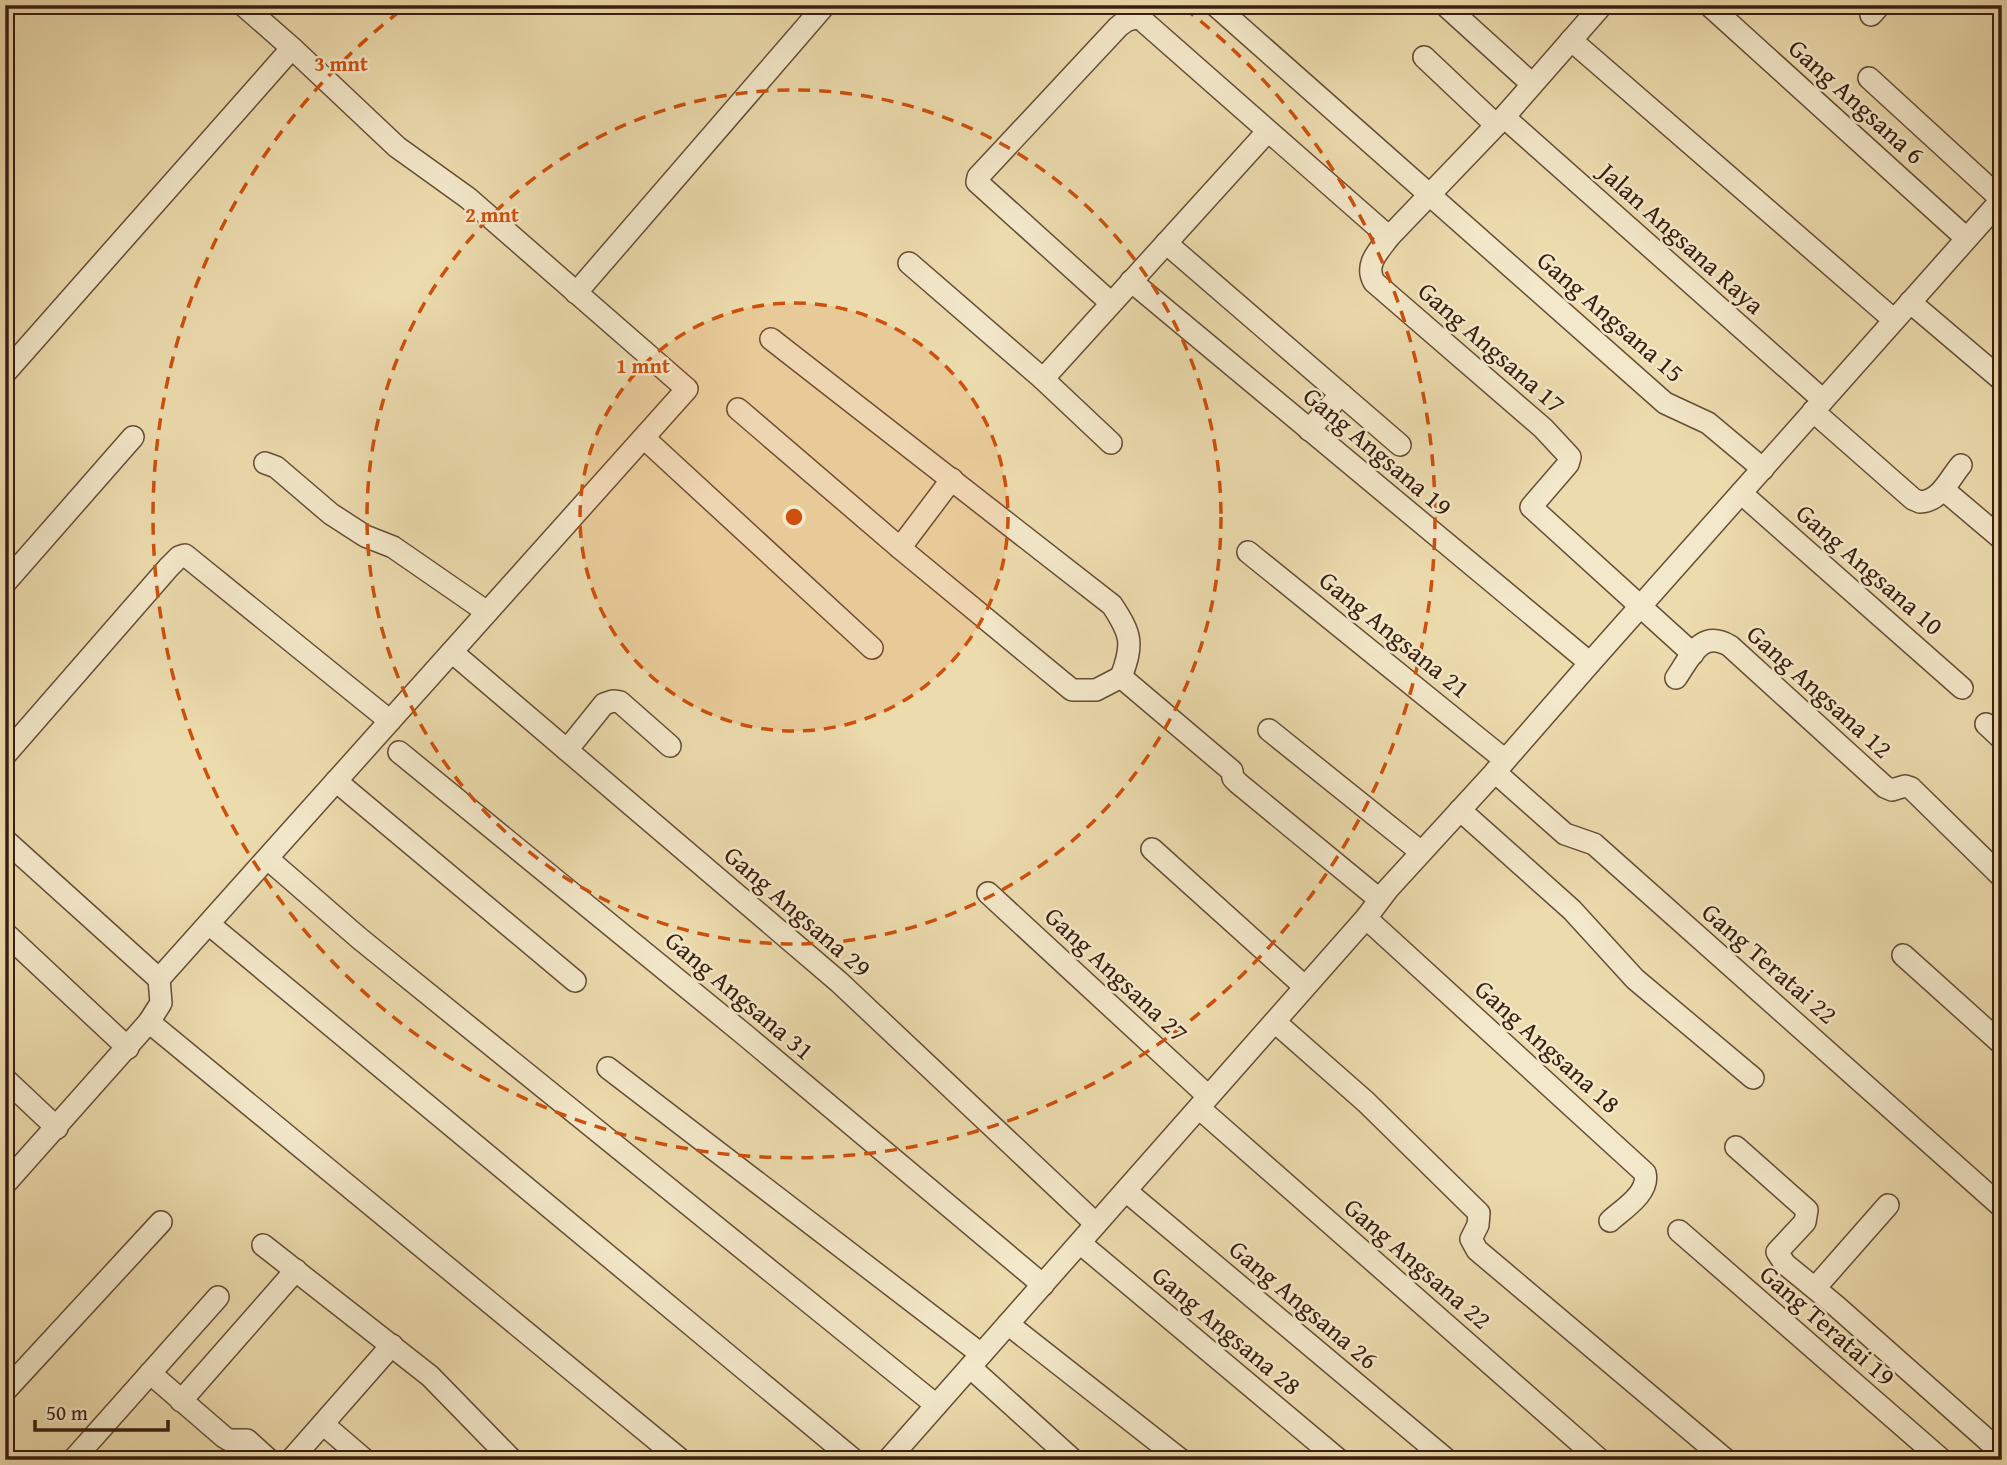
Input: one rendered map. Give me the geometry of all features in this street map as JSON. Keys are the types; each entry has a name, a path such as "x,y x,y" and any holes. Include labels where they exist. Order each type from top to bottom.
{"street":[{"path":"159,979 687,390 468,198 397,147 243,5"},
{"path":"576,293 825,5"},
{"name":"Gang Angsana 15","path":"1215,5 1665,403 1708,423 1763,469"},
{"path":"1445,5 1532,84"},
{"path":"1111,303 977,182 978,177 1127,20 1135,17 1141,19 1389,237 1500,121 1602,5"},
{"name":"Gang Angsana 6","path":"1709,5 1966,238"},
{"path":"1571,40 1894,320"},
{"path":"5,373 292,48"},
{"name":"Jalan Angsana Raya","path":"1424,57 1500,121 1818,406 1913,499 1925,502 1944,489"},
{"path":"888,1460 1275,1022 1421,852 2001,199 1869,78"},
{"path":"1043,379 1267,132"},
{"name":"Gang Angsana 17","path":"1389,237 1372,261 1371,277 1374,282 1543,428 1568,455 1568,464 1531,507 1641,607"},
{"path":"1166,243 1400,445"},
{"path":"909,263 1043,379 1111,443"},
{"name":"Gang Angsana 19","path":"1131,281 1590,663"},
{"path":"1910,302 2002,380"},
{"path":"738,409 1072,690 1097,690 1121,677 1129,656 1128,629 1112,606 771,338"},
{"path":"1309,430 1341,394"},
{"path":"5,583 133,437"},
{"path":"644,438 872,648"},
{"path":"265,463 276,467 331,514 365,536 393,547 487,612"},
{"path":"1961,465 1944,489 2002,539"},
{"path":"900,548 952,479"},
{"name":"Gang Angsana 10","path":"1741,493 1962,688"},
{"name":"Gang Angsana 21","path":"1248,552 1500,766"},
{"path":"5,755 169,567 185,555 390,721"},
{"path":"1641,607 1693,654"},
{"name":"Gang Angsana 12","path":"1676,678 1693,654 1709,639 1721,640 1889,790 1905,786 1911,788 2002,877"},
{"name":"Gang Angsana 29","path":"452,652 839,982 1096,1224"},
{"path":"1121,677 1232,771 1237,770 1246,775 1384,894"},
{"path":"567,750 604,704 613,701 620,702 670,746"},
{"path":"1986,723 2002,739"},
{"path":"1269,730 1421,852"},
{"name":"Gang Angsana 31","path":"399,752 745,1035 1043,1285"},
{"name":"Gang Teratai 22","path":"1500,766 1565,834 1594,844 2002,1207"},
{"path":"336,781 575,981"},
{"path":"1460,810 1572,910 1635,979 1753,1078"},
{"path":"5,840 159,979 161,1003 128,1048 5,1184"},
{"path":"1152,849 1304,986"},
{"path":"268,859 359,939 936,1405"},
{"name":"Gang Angsana 27","path":"988,894 1204,1102"},
{"name":"Gang Angsana 18","path":"1366,918 1646,1173 1646,1184 1610,1221"},
{"path":"209,925 854,1460"},
{"path":"5,933 128,1048"},
{"path":"1903,955 2002,1044"},
{"path":"149,1022 681,1460"},
{"path":"1275,1022 1366,1102 1479,1213 1478,1225 1471,1240 1477,1250 1726,1460"},
{"path":"608,1068 976,1361 1073,1460"},
{"path":"5,1079 57,1128"},
{"name":"Gang Angsana 22","path":"1204,1102 1600,1460"},
{"path":"1736,1147 1807,1210 1805,1223 1777,1252 1784,1264 1815,1288 1998,1452"},
{"name":"Gang Angsana 26","path":"1126,1191 1447,1460"},
{"path":"1815,1288 1888,1205"},
{"path":"5,1391 161,1222"},
{"name":"Gang Teratai 19","path":"1679,1231 1942,1460"},
{"name":"Gang Angsana 28","path":"1080,1244 1339,1460"},
{"path":"263,1245 430,1376 512,1460"},
{"path":"181,1401 296,1270"},
{"path":"73,1460 218,1297"},
{"path":"1009,1324 1181,1460"},
{"path":"291,1460 392,1345"},
{"path":"150,1373 229,1440 247,1440 269,1460"},
{"path":"323,1424 365,1460"}]}
